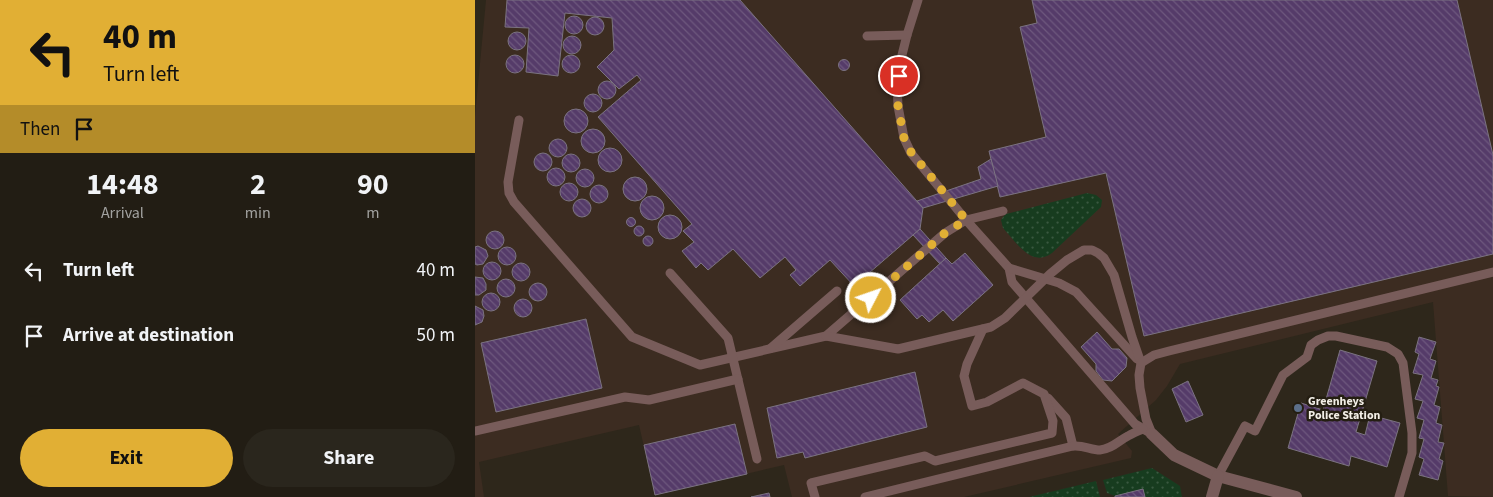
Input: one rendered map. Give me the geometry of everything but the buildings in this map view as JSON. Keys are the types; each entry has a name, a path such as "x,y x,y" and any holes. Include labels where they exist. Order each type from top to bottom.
{"street":[{"path":"1148,432 1174,455 1218,476 1296,497"},
{"path":"1212,497 1218,476"}],"lane":[{"path":"918,0 901,59 897,89 904,138 911,152 966,220 1009,268 1012,282 1135,424 1148,432"},
{"path":"867,36 907,35"},
{"path":"519,120 508,182 509,193 514,202 632,337 701,365 826,336 898,349 991,327 1005,318 1058,267 1084,250 1092,250 1099,253 1109,265 1141,363 1139,375 1140,388 1148,432"},
{"path":"826,336 945,233 966,220 1003,211"},
{"path":"1009,268 1059,283 1076,292 1141,363"},
{"path":"1141,363 1154,355 1169,350 1493,272"},
{"path":"670,273 728,338 757,458"},
{"path":"770,349 837,291"},
{"path":"983,329 967,364 964,376 972,406 987,402 1023,383 1044,394 1066,418 1073,446"},
{"path":"1218,476 1245,426 1255,431 1283,375 1307,357 1311,345 1327,336 1336,336 1387,348 1398,354 1403,363 1412,433 1412,453 1399,497"},
{"path":"475,431 625,397 649,400 738,379"},
{"path":"815,497 811,483 925,456 935,461 1053,433 1053,421 1044,394"},
{"path":"865,497 1073,446 1085,446 1094,450 1107,448 1117,444 1127,436 1148,432"}],"shaded area":[{"path":"486,0 1493,0 1493,497 1448,496 1433,302 1180,364 1156,400 1118,434 1132,451 1131,458 964,497 792,497 784,465 655,495 639,425 479,462 484,497 475,497 475,116"}],"green space":[{"path":"1087,193 1096,195 1102,200 1101,207 1052,253 1044,257 1037,258 1025,252 1003,228 1001,220 1006,214"},
{"path":"1152,468 1180,486 1182,497 1145,497 1143,489 1115,496 1107,493 1103,480"},
{"path":"1096,481 1100,497 1029,497"}],"place":[{"name":"Greenheys Police Station","path":"1298,408"}],"route":[{"path":"871,298 945,233 966,220 911,152 904,138 897,95 899,76"}]}
